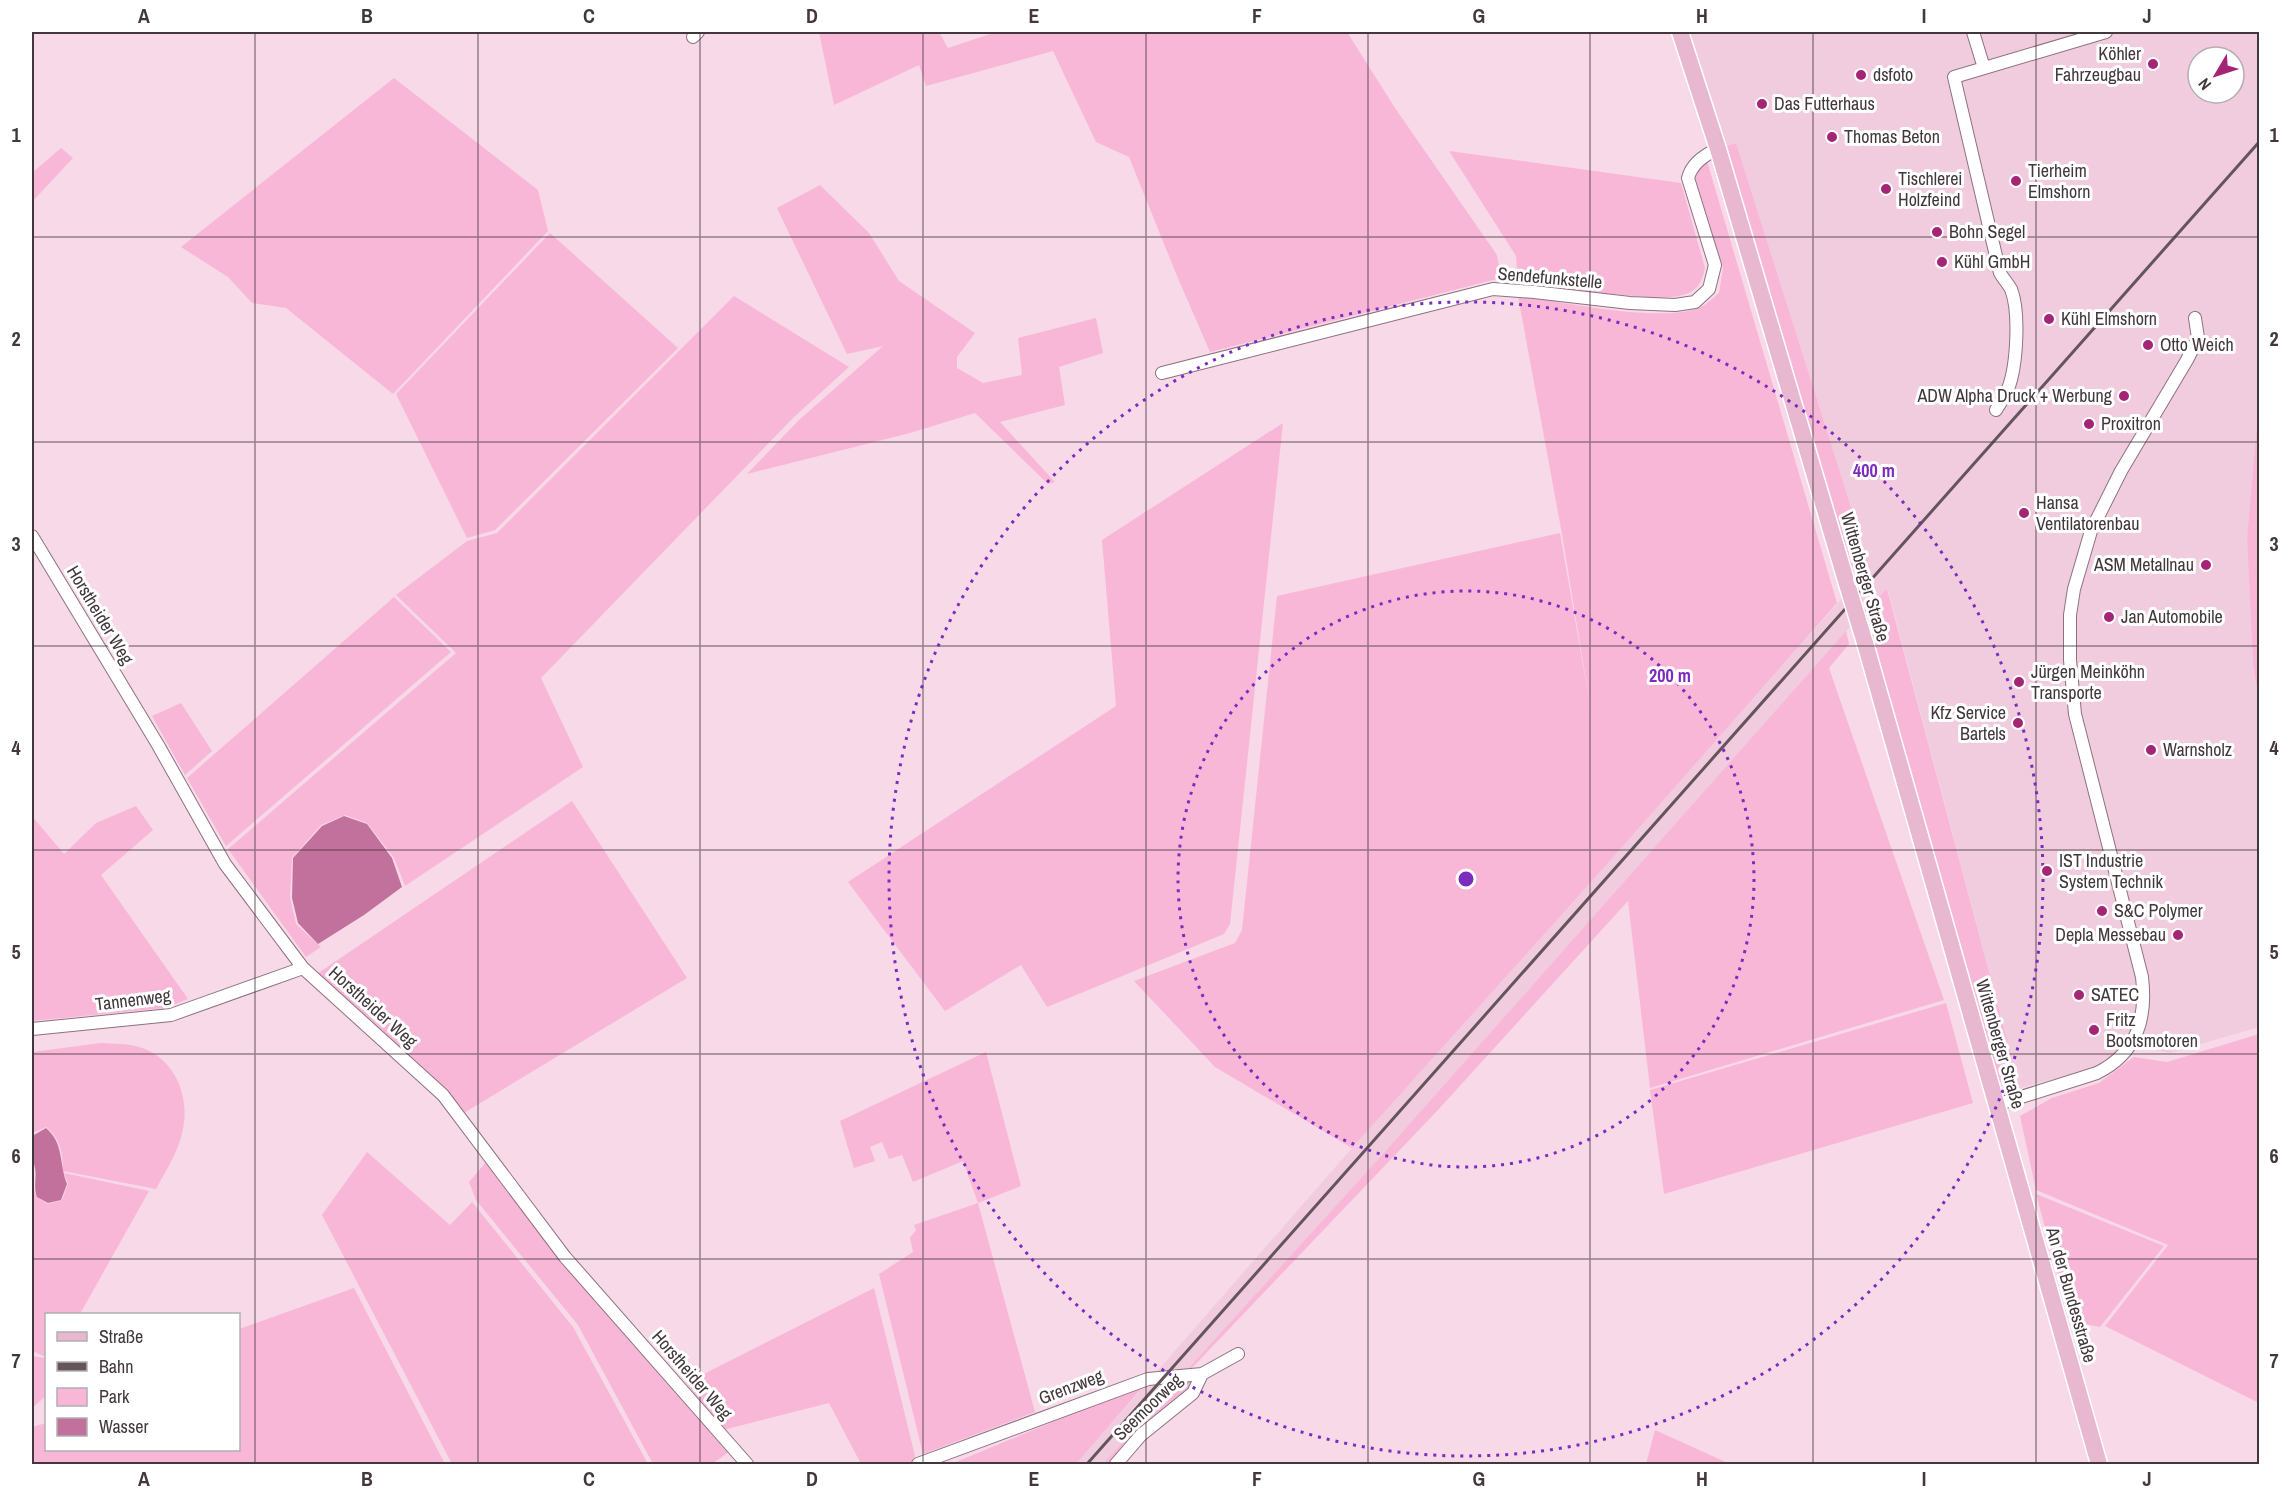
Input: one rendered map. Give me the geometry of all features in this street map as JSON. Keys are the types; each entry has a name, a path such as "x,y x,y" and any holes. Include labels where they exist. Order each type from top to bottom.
{"main road":[{"name":"Wittenberger Straße","path":"1680,32 1718,149 1865,643 2005,1136"},
{"name":"An der Bundesstraße","path":"2005,1136 2099,1464"}],"street":[{"path":"1973,32 1984,68"},
{"path":"1996,410 2008,390 2013,372 2016,341 2015,317 2011,290 2000,273 1954,77 2106,32"},
{"name":"Sendefunkstelle","path":"1162,373 1493,289 1630,303 1675,305 1695,302 1709,290 1715,265 1688,178 1696,163 1718,149"},
{"path":"1996,1105 2097,1073 2108,1067 2130,1046 2142,1016 2144,998 2142,977 2075,714 2070,660 2070,615 2074,589 2091,531 2121,471 2198,338 2195,318"},
{"name":"Horstheider Weg","path":"32,536 158,746 225,864 303,968 443,1095 565,1257 747,1464"},
{"name":"Tannenweg","path":"32,1029 171,1015 303,968"},
{"name":"Grenzweg","path":"918,1464 1148,1378 1202,1374 1238,1354"},
{"name":"Seemoorweg","path":"1116,1464 1141,1435 1193,1393 1202,1374"}],"shaded area":[{"path":"1687,32 2259,32 2260,402 2247,538 2253,665 2260,701 2259,1027 2170,1053 2147,1048 2142,1044 2125,1043 2106,1062 2095,1068 2020,1088 1888,590 1846,631 1382,1155 1103,1464 1076,1464 1352,1148 1870,567 1736,143 1723,147"}],"green space":[{"path":"819,32 939,32 948,48 996,32 1347,32 1395,108 1497,255 1501,278 1210,352 1129,157 1096,142 1053,51 926,86 919,65 834,105"},
{"path":"394,78 538,190 548,231 393,394 286,308 252,303 228,277 181,247"},
{"path":"1736,143 1870,567 1857,583 1723,147"},
{"path":"61,148 73,158 32,202 32,173"},
{"path":"1449,151 1681,183 1705,268 1703,277 1695,289 1689,293 1659,298 1518,286 1516,256"},
{"path":"1707,161 1837,603 1352,1148 1215,1067 1134,981 1235,943 1242,930 1277,596 1560,533 1591,711 1562,534 1518,296 1606,309 1653,313 1693,310 1707,303 1719,293 1723,268 1695,177 1698,168"},
{"path":"820,185 869,233 899,281 975,333 957,357 957,368 983,383 1022,375 1018,338 1096,318 1103,353 1059,367 1065,405 1000,422 1055,482 1048,484 975,413 910,433 747,474 799,420 883,346 847,354 777,208"},
{"path":"550,233 678,348 495,530 467,538 396,394"},
{"path":"734,296 849,367 794,417 541,678 583,767 405,886 394,858 367,823 345,815 321,825 292,858 290,897 296,924 321,947 306,957 228,849 456,653 396,595 467,541 497,533"},
{"path":"2259,402 2259,701 2253,665 2247,538"},
{"path":"1283,423 1230,924 1224,934 1047,1007 1021,965 945,1011 848,882 1116,706 1102,540"},
{"path":"1887,589 2020,1088 2009,1089 1998,1080 1863,612"},
{"path":"394,597 451,652 226,846 187,778"},
{"path":"1846,631 1849,644 1829,668 1944,1000 1650,1088 1628,901 1437,1111 1189,1371 1187,1370 1382,1155"},
{"path":"181,703 212,751 185,775 152,716"},
{"path":"572,801 687,978 462,1114 314,976"},
{"path":"136,806 153,830 101,875 188,999 165,1008 32,1021 32,816 64,854 96,823"},
{"path":"1946,1003 1973,1103 1664,1194 1650,1090"},
{"path":"2260,1034 2259,1403 2105,1326 2168,1245 2036,1190 2020,1116 2052,1098 2099,1083 2134,1057 2167,1062"},
{"path":"101,1043 130,1045 151,1052 162,1059 177,1079 184,1103 183,1129 172,1160 156,1189 63,1171 60,1146 51,1131 46,1127 33,1133 32,1138 32,1052"},
{"path":"986,1052 1021,1186 978,1203 963,1161 913,1182 902,1155 889,1159 882,1142 870,1147 875,1161 854,1168 840,1121"},
{"path":"367,1152 450,1225 472,1202 573,1327 648,1464 452,1464 322,1215"},
{"path":"487,1161 730,1451 712,1464 653,1464 578,1325 476,1200 469,1182"},
{"path":"32,1167 34,1168 35,1193 48,1204 62,1200 68,1184 64,1173 149,1191 81,1313 45,1313 45,1357 32,1351"},
{"path":"2036,1194 2164,1246 2100,1327 2070,1321"},
{"path":"978,1203 1035,1412 923,1454 879,1274 913,1252 910,1238 916,1230 914,1225"},
{"path":"354,1288 445,1464 43,1464 32,1461 32,1427 45,1423 45,1451 240,1451 240,1329"},
{"path":"874,1288 916,1460 904,1464 861,1464 829,1403 723,1430 686,1383"},
{"path":"32,1356 45,1358 45,1397 32,1408"},
{"path":"1193,1381 1194,1385 1113,1464 1103,1464 1177,1382"},
{"path":"1146,1383 1076,1464 951,1464"},
{"path":"1655,1430 1730,1464 1646,1464"}],"water":[{"path":"344,816 367,824 392,858 402,887 364,915 318,944 298,923 292,898 293,858 322,826"},
{"path":"46,1128 56,1140 67,1184 61,1200 48,1203 37,1197 32,1147 34,1135"}],"railway":[{"path":"1087,1464 2260,141"}],"place":[{"name":"Köhler Fahrzeugbau","path":"2153,64"},
{"name":"dsfoto","path":"1861,75"},
{"name":"Das Futterhaus","path":"1762,104"},
{"name":"Thomas Beton","path":"1832,137"},
{"name":"Tierheim Elmshorn","path":"2016,181"},
{"name":"Tischlerei Holzfeind","path":"1886,189"},
{"name":"Bohn Segel","path":"1937,232"},
{"name":"Kühl GmbH","path":"1942,262"},
{"name":"Kühl Elmshorn","path":"2049,319"},
{"name":"Otto Weich","path":"2148,345"},
{"name":"ADW Alpha Druck + Werbung","path":"2124,396"},
{"name":"Proxitron","path":"2089,424"},
{"name":"Hansa Ventilatorenbau","path":"2024,513"},
{"name":"ASM Metallnau","path":"2206,565"},
{"name":"Jan Automobile","path":"2109,617"},
{"name":"Jürgen Meinköhn Transporte","path":"2019,682"},
{"name":"Kfz Service Bartels","path":"2018,723"},
{"name":"Warnsholz","path":"2151,750"},
{"name":"IST Industrie System Technik","path":"2047,871"},
{"name":"S&C Polymer","path":"2102,911"},
{"name":"Depla Messebau","path":"2178,935"},
{"name":"SATEC","path":"2079,995"},
{"name":"Fritz Bootsmotoren","path":"2094,1030"}]}
